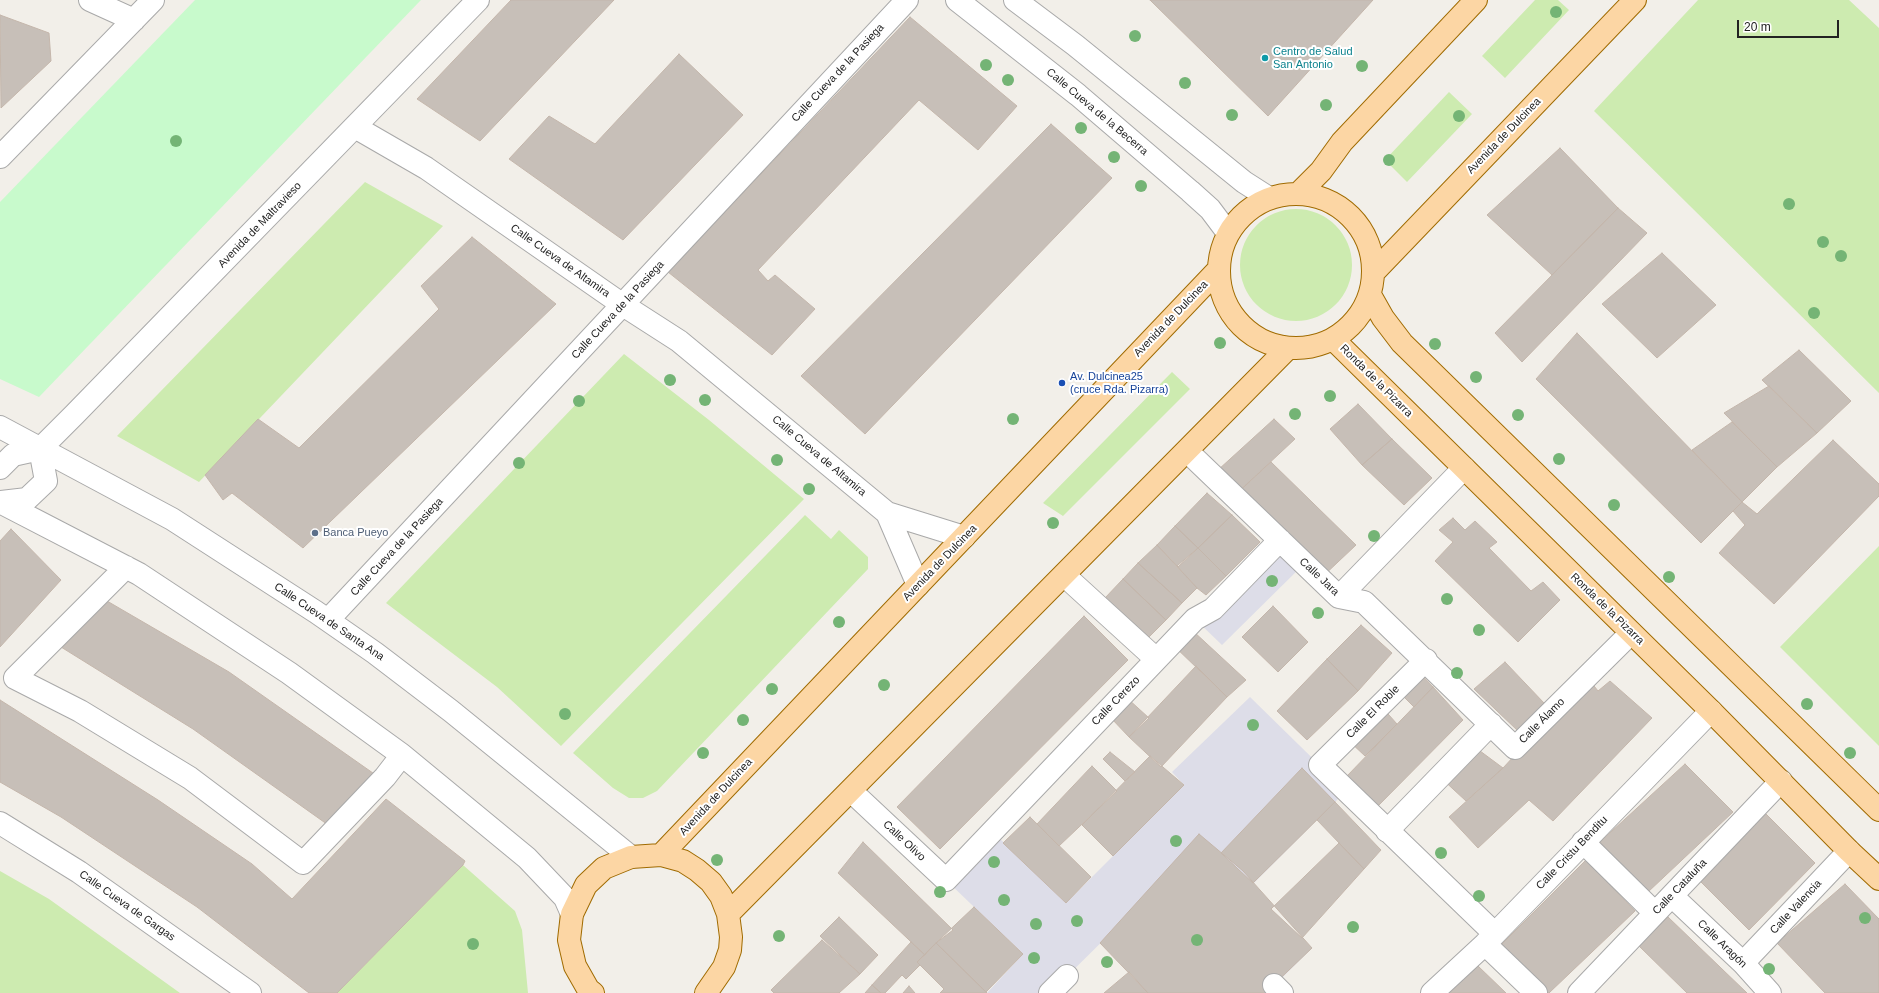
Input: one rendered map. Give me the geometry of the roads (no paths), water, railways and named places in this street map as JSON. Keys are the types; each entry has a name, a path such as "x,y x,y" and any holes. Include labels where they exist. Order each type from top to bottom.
{"main road":[{"path":"1299,193 1321,171 1342,142 1476,0"},
{"name":"Avenida de Dulcinea","path":"1374,272 1634,0"},
{"path":"1299,193 1318,196 1340,207 1356,222 1370,246 1374,272 1370,295 1355,321 1333,339 1316,346 1302,349 1288,348 1273,345 1249,333 1228,309 1221,294 1218,270 1221,251 1228,233 1241,216 1257,204 1270,198 1299,193"},
{"name":"Avenida de Dulcinea","path":"661,855 1218,270"},
{"path":"1370,295 1383,318 1402,343 1879,810"},
{"name":"Ronda de la Pizarra","path":"1333,339 1711,711 1849,851 1879,879"},
{"path":"728,914 1065,576 1288,348"},
{"path":"571,993 574,966 569,940 572,914 586,885 604,868 631,857 661,855 683,862 697,870 711,882 718,892 728,914 731,937 730,950 724,967 709,992"},
{"path":"574,966 588,989 593,993"}],"street":[{"path":"90,0 134,20"},
{"path":"0,157 153,0"},
{"name":"Avenida de Maltravieso","path":"40,448 478,0"},
{"name":"Calle Cueva de la Pasiega","path":"328,620 907,0"},
{"name":"Calle Cueva de la Becerra","path":"957,0 1078,95 1190,191 1210,209 1228,233"},
{"path":"1015,0 1081,50 1244,182 1270,198"},
{"name":"Calle Cueva de Altamira","path":"355,127 426,168 623,305 679,341 887,513"},
{"name":"Calle Cueva de Santa Ana","path":"0,427 172,519 328,620 452,710 569,808 631,857"},
{"path":"0,468 13,455 40,448 46,481 27,500 0,502"},
{"name":"Calle Jara","path":"1187,451 1339,597 1364,602 1491,724"},
{"path":"1339,597 1464,468"},
{"path":"0,502 126,567 289,673 402,755 527,858 565,898 572,914"},
{"path":"887,513 964,537"},
{"path":"887,513 918,585"},
{"name":"Calle Cerezo","path":"957,868 1195,619 1213,609 1280,540"},
{"path":"126,567 15,678 80,711 190,778 303,863 385,777 402,755"},
{"path":"1065,576 1156,659"},
{"name":"Calle Álamo","path":"1491,724 1515,748 1631,632"},
{"name":"Calle El Roble","path":"1387,831 1320,765 1426,660"},
{"name":"Calle Cristu Benditu","path":"1432,993 1490,938 1711,711"},
{"path":"1491,724 1387,831 1490,938 1536,993"},
{"name":"Calle Cataluña","path":"1579,993 1781,781"},
{"name":"Calle Olivo","path":"851,791 946,880 957,868"},
{"name":"Calle Cueva de Gargas","path":"0,823 78,872 250,993"},
{"path":"1583,842 1655,913"},
{"name":"Calle Valencia","path":"1743,963 1849,851"},
{"name":"Calle Aragón","path":"1672,896 1743,963 1770,993"},
{"path":"1050,993 1067,976"}],"place":[{"name":"Centro de Salud San Antonio","path":"1265,58"},
{"name":"Av. Dulcinea25 (cruce Rda. Pizarra)","path":"1062,383"},
{"name":"Banca Pueyo","path":"315,533"}]}
